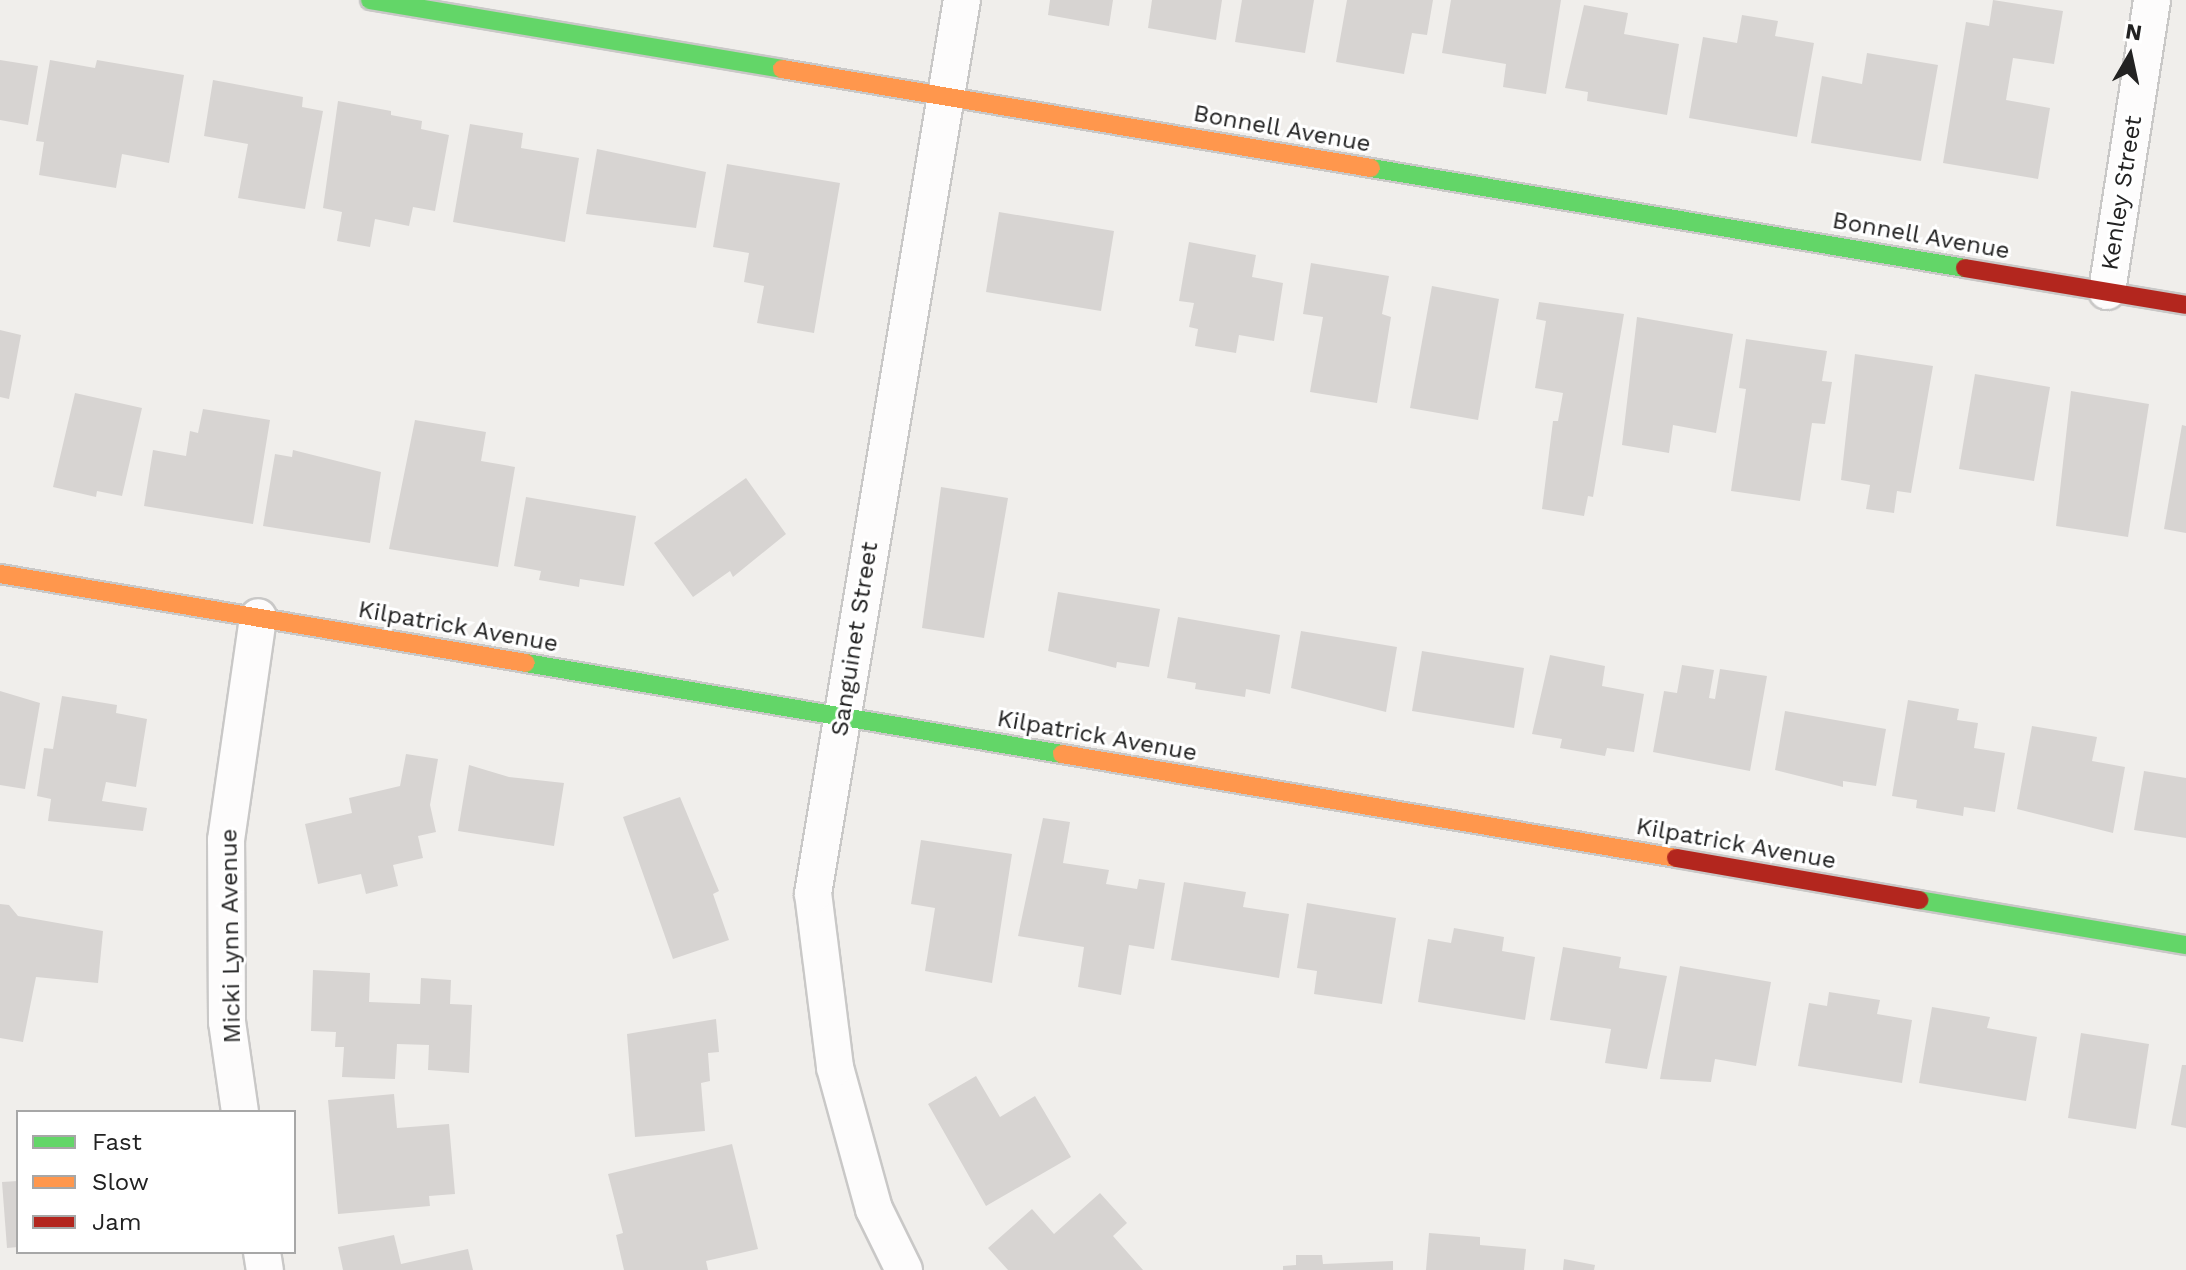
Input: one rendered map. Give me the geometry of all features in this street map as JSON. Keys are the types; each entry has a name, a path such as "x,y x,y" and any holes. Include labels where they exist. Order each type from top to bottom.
{"street":[{"name":"Bonnell Avenue","path":"370,0 2186,305"},
{"name":"Sanguinet Street","path":"904,1270 874,1209 835,1067 813,894 962,0"},
{"name":"Kenley Street","path":"2107,291 2152,0"},
{"name":"Kilpatrick Avenue","path":"0,574 2186,945"},
{"name":"Micki Lynn Avenue","path":"240,1110 227,1022 226,840 258,617"}],"building":[{"path":"1050,0 1113,0 1109,26 1048,15"},
{"path":"1152,0 1222,0 1216,40 1148,28"},
{"path":"1242,0 1314,0 1305,53 1235,42"},
{"path":"1347,0 1433,0 1427,35 1412,33 1404,74 1336,62"},
{"path":"1451,0 1561,0 1546,94 1503,87 1506,64 1442,53"},
{"path":"1993,0 2063,11 2054,64 2013,58 2006,100 2050,108 2038,179 1943,163 1966,22 1989,26"},
{"path":"1584,5 1628,13 1624,34 1679,44 1667,115 1587,101 1588,92 1565,88"},
{"path":"1742,15 1778,21 1775,36 1814,43 1797,137 1689,118 1703,37 1737,43"},
{"path":"1867,53 1938,65 1921,161 1811,143 1822,76 1862,84"},
{"path":"0,60 38,66 28,125 0,120"},
{"path":"50,60 95,68 97,60 184,75 169,163 122,154 116,188 39,175 44,142 36,141"},
{"path":"213,80 303,97 302,107 323,111 305,209 238,198 248,144 204,136"},
{"path":"338,101 391,111 391,115 422,121 421,129 449,135 435,211 413,207 409,226 375,219 370,247 337,241 342,212 323,208"},
{"path":"470,124 523,133 521,148 579,158 565,242 453,222"},
{"path":"597,149 706,172 696,228 586,214"},
{"path":"727,164 840,183 814,333 757,323 764,286 744,282 749,253 713,247"},
{"path":"999,212 1114,231 1101,311 986,292"},
{"path":"1189,242 1256,255 1252,277 1283,283 1274,341 1239,335 1236,353 1195,346 1198,329 1189,327 1194,303 1179,301"},
{"path":"1311,263 1389,276 1382,314 1391,317 1377,403 1310,392 1323,317 1303,314"},
{"path":"1432,286 1499,299 1478,420 1410,408"},
{"path":"1539,302 1624,314 1593,497 1588,496 1584,516 1542,509 1553,421 1558,421 1563,393 1535,388 1546,321 1536,319"},
{"path":"1637,317 1733,334 1716,433 1673,425 1669,453 1622,445"},
{"path":"0,330 21,335 9,399 0,397"},
{"path":"1746,339 1827,351 1822,381 1832,382 1825,424 1812,423 1800,501 1731,491 1746,389 1739,388"},
{"path":"1855,354 1933,366 1911,493 1897,491 1894,513 1866,509 1870,485 1841,480"},
{"path":"1975,374 2050,387 2034,481 1959,469"},
{"path":"2071,391 2149,404 2128,537 2056,526"},
{"path":"75,393 142,408 122,496 97,491 96,497 53,487"},
{"path":"203,409 270,420 253,524 144,506 153,450 186,456 190,431 198,433"},
{"path":"415,420 486,432 481,461 515,467 498,567 389,549"},
{"path":"2182,425 2186,426 2186,533 2164,529"},
{"path":"293,450 381,472 370,543 263,526 275,454 292,457"},
{"path":"746,478 786,534 733,577 730,571 693,597 654,543"},
{"path":"941,487 1008,498 984,638 922,628"},
{"path":"526,497 636,516 624,586 580,579 579,587 539,580 541,571 514,566"},
{"path":"1058,592 1160,609 1149,667 1117,662 1116,668 1048,651"},
{"path":"1178,617 1280,635 1270,694 1246,689 1245,697 1195,689 1196,683 1167,678"},
{"path":"1301,631 1397,647 1386,712 1291,688"},
{"path":"1422,651 1524,668 1514,728 1412,711"},
{"path":"1550,655 1605,666 1602,686 1644,694 1634,752 1607,748 1605,756 1560,748 1562,739 1532,734"},
{"path":"1682,665 1714,670 1709,698 1715,699 1720,669 1767,676 1750,771 1653,752 1664,691 1677,693"},
{"path":"0,691 40,703 25,789 0,785"},
{"path":"62,696 117,705 116,713 147,719 136,787 106,782 102,801 147,808 143,831 48,821 51,799 37,796 44,748 53,749"},
{"path":"1908,700 1959,709 1957,720 1978,723 1974,748 2005,753 1995,812 1964,807 1963,816 1916,808 1917,800 1892,796"},
{"path":"1785,711 1886,729 1876,786 1843,781 1843,787 1775,770"},
{"path":"2032,726 2097,737 2092,761 2125,767 2113,833 2017,809"},
{"path":"406,754 438,759 430,805 436,832 418,836 423,858 393,865 398,886 366,894 361,874 318,884 305,824 352,813 349,798 400,786"},
{"path":"469,765 509,777 564,783 554,846 458,831"},
{"path":"2144,771 2186,778 2186,838 2134,830"},
{"path":"680,797 719,891 713,894 729,940 673,959 623,817"},
{"path":"1043,818 1070,822 1063,863 1109,870 1106,884 1137,889 1139,879 1165,883 1154,949 1129,945 1121,995 1078,987 1084,947 1018,936"},
{"path":"921,840 1012,854 992,983 925,971 935,908 911,904"},
{"path":"1184,882 1246,892 1243,907 1289,914 1279,978 1171,960"},
{"path":"1307,903 1396,918 1382,1004 1314,994 1317,971 1297,968"},
{"path":"0,904 9,905 18,916 103,931 98,983 36,977 23,1042 0,1038"},
{"path":"1454,928 1504,937 1502,951 1535,957 1525,1020 1418,1002 1428,939 1451,943"},
{"path":"1563,947 1621,957 1619,968 1667,976 1647,1069 1605,1063 1611,1029 1550,1020"},
{"path":"1680,966 1771,982 1756,1066 1715,1059 1711,1082 1660,1079"},
{"path":"313,970 370,973 369,1002 420,1004 421,978 451,980 450,1004 472,1005 469,1073 428,1070 429,1045 397,1044 395,1079 342,1077 344,1047 335,1047 336,1032 311,1031"},
{"path":"1829,992 1880,1000 1877,1014 1912,1020 1902,1083 1798,1066 1809,1003 1827,1006"},
{"path":"1932,1007 1990,1017 1987,1028 2037,1037 2026,1101 1919,1083"},
{"path":"716,1019 719,1052 708,1053 710,1081 701,1083 705,1131 635,1137 627,1034"},
{"path":"2081,1033 2149,1044 2136,1129 2068,1118"},
{"path":"2182,1065 2186,1065 2186,1128 2171,1125"},
{"path":"976,1076 1000,1117 1035,1096 1071,1157 986,1206 928,1104"},
{"path":"394,1094 397,1128 449,1124 455,1194 429,1196 430,1206 338,1214 328,1100"},
{"path":"732,1144 758,1249 706,1261 708,1270 624,1270 616,1235 623,1233 608,1174"},
{"path":"16,1181 16,1247 7,1248 2,1182"},
{"path":"1100,1193 1127,1223 1113,1236 1143,1270 1008,1270 988,1248 1032,1209 1054,1234"},
{"path":"1429,1233 1480,1237 1480,1245 1526,1249 1524,1270 1426,1270"},
{"path":"394,1235 401,1264 468,1249 473,1270 343,1270 338,1247"},
{"path":"1296,1255 1322,1255 1323,1264 1393,1261 1393,1270 1283,1270 1283,1266 1296,1265"},
{"path":"1564,1259 1595,1265 1594,1270 1563,1270"}],"traffic: fast":[{"path":"370,0 782,69"},
{"path":"1371,168 1965,268"},
{"path":"526,663 1062,754"},
{"path":"1919,900 2186,945"}],"traffic: slow":[{"path":"782,69 1371,168"},
{"path":"0,574 526,663"},
{"path":"1062,754 1676,858"}],"traffic: jam":[{"path":"1965,268 2186,305"},
{"path":"1676,858 1919,900"}]}
